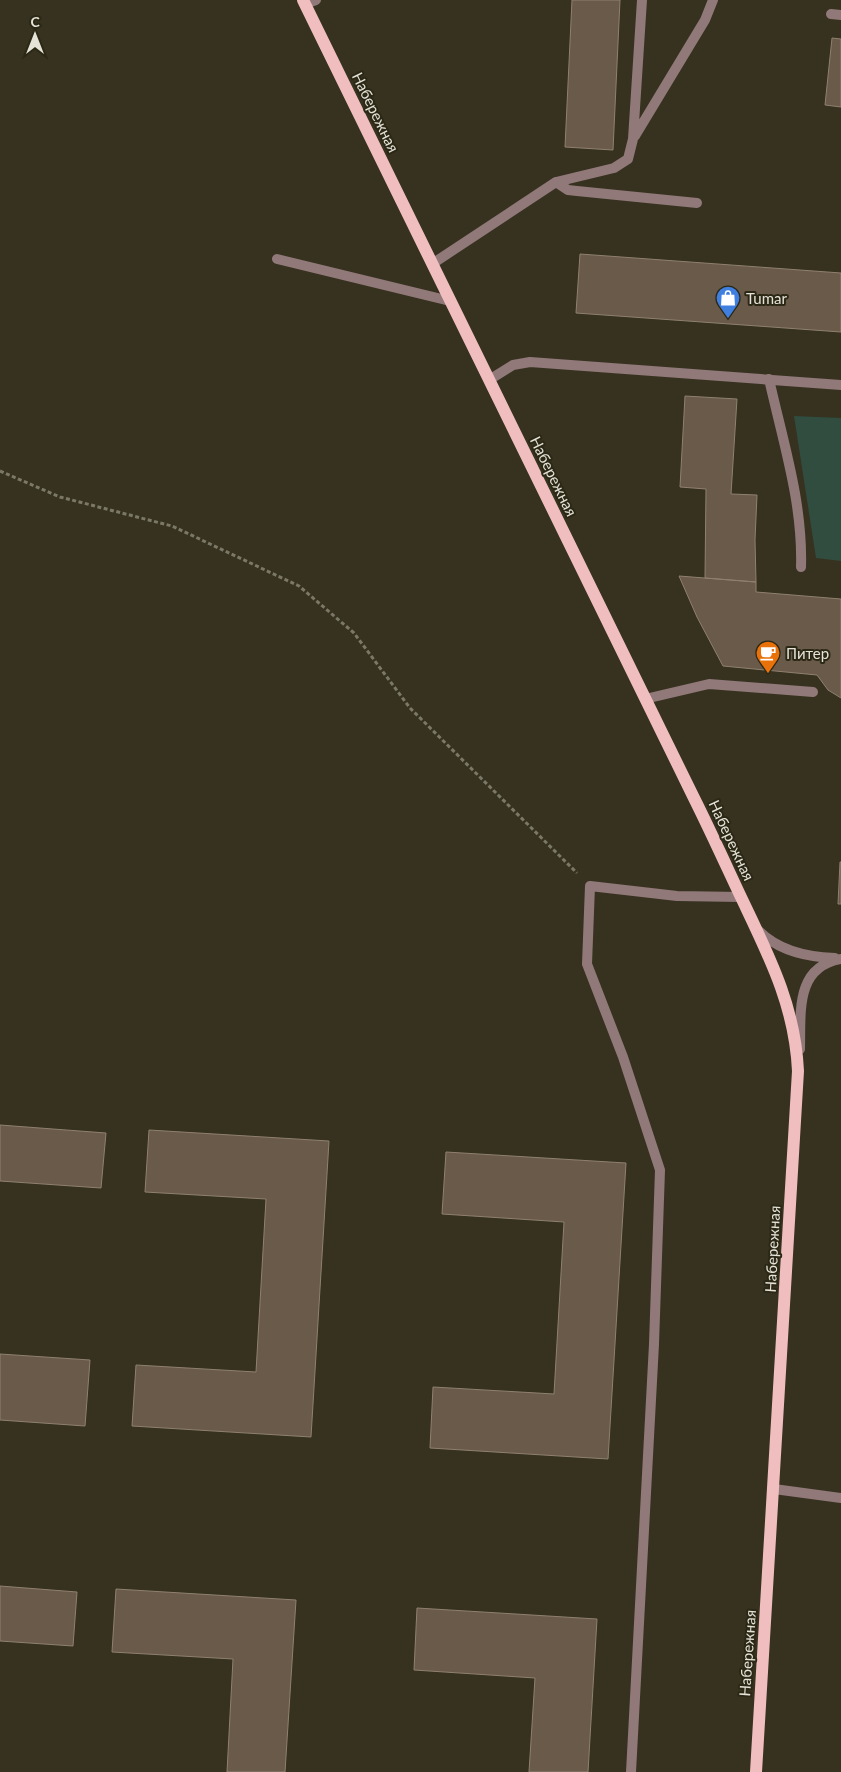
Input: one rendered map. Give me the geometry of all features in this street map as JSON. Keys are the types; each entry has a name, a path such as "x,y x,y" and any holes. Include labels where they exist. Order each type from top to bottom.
{"main road":[{"name":"Набережная","path":"308,1 432,264 758,930 789,1007 797,1046 798,1072 756,1772"}],"street":[{"path":"432,264 556,182 614,168 625,163 631,154 633,139 642,0"},
{"path":"633,139 705,20 713,0"},
{"path":"556,182 563,188 578,191 697,202"},
{"path":"276,259 450,301"},
{"path":"489,380 513,365 530,362 841,385"},
{"path":"768,380 798,503 802,539 801,567"},
{"path":"645,699 709,684 813,692"},
{"path":"631,1772 654,1344 660,1170 623,1057 587,964 590,886 677,896 741,897"},
{"path":"758,930 774,944 793,952 841,958"},
{"path":"798,1072 802,1006 808,979 821,965 841,958"},
{"path":"774,1490 841,1498"}],"path":[{"path":"0,471 60,497 172,526 299,586 354,634 410,708 590,886"}],"green space":[{"path":"794,416 841,418 841,561 816,558"}],"building":[{"path":"572,0 620,0 613,150 565,147"},
{"path":"832,38 841,39 841,107 825,105"},
{"path":"580,254 841,273 841,332 576,313"},
{"path":"685,396 737,399 731,494 757,495 756,582 705,578 706,489 680,487"},
{"path":"679,576 756,582 756,592 841,599 841,698 828,690 817,675 723,666 697,617"},
{"path":"840,862 841,904 838,904"},
{"path":"0,1125 106,1133 101,1188 0,1181"},
{"path":"149,1130 329,1141 311,1437 132,1426 136,1365 256,1372 266,1199 145,1192"},
{"path":"446,1152 626,1163 608,1459 430,1448 433,1387 554,1394 564,1222 442,1214"},
{"path":"0,1354 90,1360 85,1426 0,1420"},
{"path":"0,1586 77,1592 73,1646 0,1641"},
{"path":"116,1589 296,1600 285,1772 227,1772 233,1659 112,1652"},
{"path":"417,1608 597,1619 588,1772 529,1772 535,1678 414,1670"}],"place":[{"name":"Tumar","path":"728,319"},
{"name":"Питер","path":"768,674"}]}
